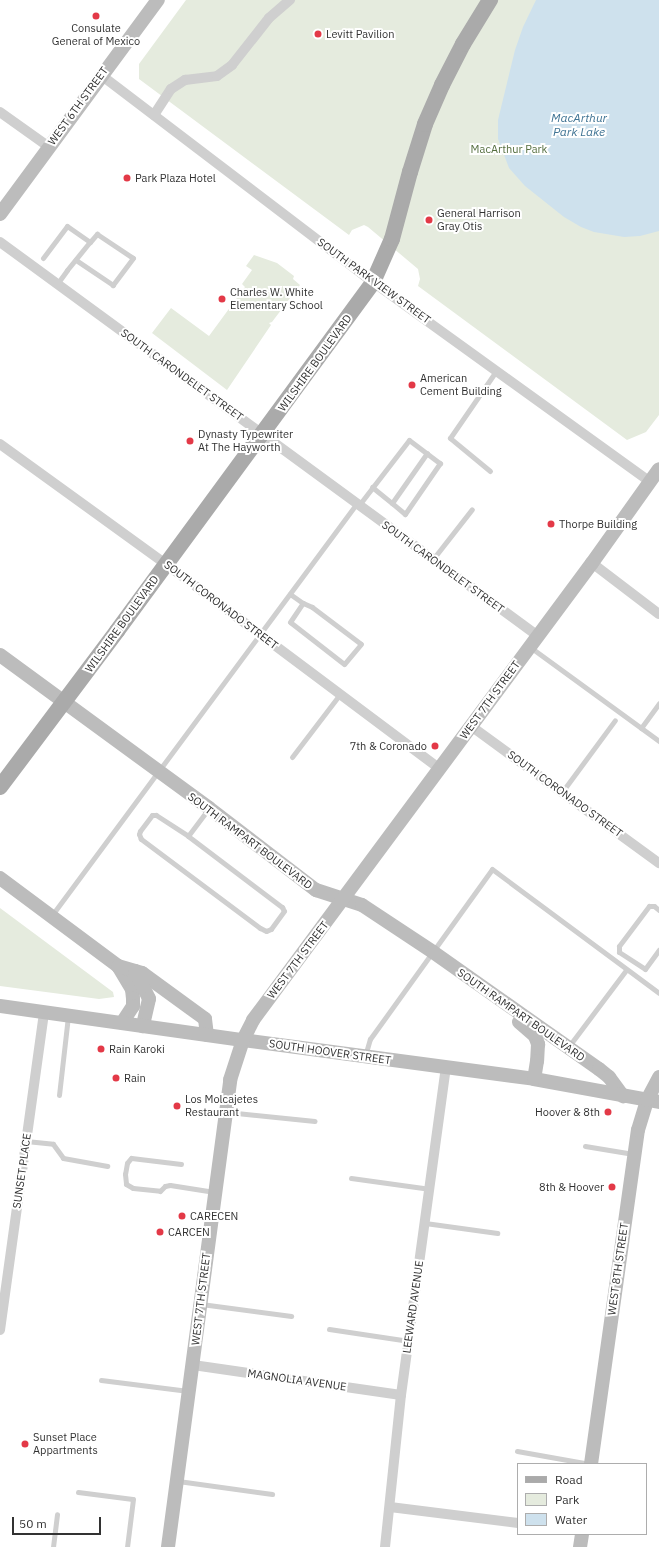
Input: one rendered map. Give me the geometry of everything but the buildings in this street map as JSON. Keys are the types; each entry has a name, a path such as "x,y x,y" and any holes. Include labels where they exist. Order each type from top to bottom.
{"main road":[{"name":"WILSHIRE BOULEVARD","path":"0,787 64,704 373,282 392,239 425,124 442,85 463,44 490,0"}],"street":[{"name":"WEST 6TH STREET","path":"0,214 6,201 158,0"},
{"path":"154,115 171,89 185,80 217,76 232,65 269,18 290,0"},
{"name":"SOUTH PARK VIEW STREET","path":"101,75 373,282 650,482"},
{"path":"0,112 48,147"},
{"name":"SOUTH CARONDELET STREET","path":"0,242 433,559 534,641"},
{"name":"SOUTH CORONADO STREET","path":"0,444 166,564 439,768"},
{"name":"WEST 7TH STREET","path":"168,1547 230,1080 243,1040 253,1020 592,563 659,469"},
{"path":"592,563 659,614"},
{"name":"SOUTH RAMPART BOULEVARD","path":"0,655 158,773 209,808 316,890 362,905 433,952 609,1077 623,1096"},
{"name":"SOUTH CORONADO STREET","path":"471,726 659,863"},
{"path":"0,878 118,966 142,973 205,1019 207,1035"},
{"path":"118,966 132,990 134,998 133,1006 122,1023"},
{"path":"135,971 149,999 143,1026"},
{"path":"502,1002 513,1017 534,1036 538,1044 534,1078"},
{"name":"SOUTH HOOVER STREET","path":"0,1006 365,1057 534,1078 653,1101"},
{"name":"SUNSET PLACE","path":"0,1330 3,1282 26,1141 44,1012"},
{"name":"LEEWARD AVENUE","path":"385,1547 401,1395 446,1067"},
{"name":"WEST 8TH STREET","path":"591,1463 638,1130 653,1101 659,1077"},
{"name":"MAGNOLIA AVENUE","path":"192,1365 401,1395"},
{"path":"390,1507 517,1523"},
{"path":"580,1547 582,1535"}],"lane":[{"path":"44,258 68,226 90,242"},
{"path":"57,284 90,242 97,234 133,258 113,285 76,260"},
{"path":"490,471 450,438 496,370"},
{"path":"51,916 158,773 259,634 358,504 409,440 440,463 405,514 372,487"},
{"path":"392,503 427,453"},
{"path":"433,559 472,509"},
{"path":"290,594 303,604 312,607 361,644 344,664 290,622 303,604"},
{"path":"534,641 659,741"},
{"path":"292,757 340,694"},
{"path":"641,728 659,703"},
{"path":"562,792 615,720"},
{"path":"188,836 209,808"},
{"path":"152,814 188,836 282,907 284,911 271,929 266,931 260,928 141,839 139,834 152,814"},
{"path":"365,1057 370,1039 492,869 626,970 659,993"},
{"path":"659,910 654,906 649,906 619,946 619,952 645,968 659,950"},
{"path":"568,1047 626,970"},
{"path":"59,1095 68,1015"},
{"path":"226,1112 315,1121"},
{"path":"26,1141 53,1144 63,1158 106,1166"},
{"path":"585,1146 634,1154"},
{"path":"181,1164 131,1158 127,1162 125,1174 126,1184 133,1188 160,1191 165,1186 170,1185 215,1192"},
{"path":"351,1178 430,1189"},
{"path":"425,1223 497,1232"},
{"path":"200,1304 291,1316"},
{"path":"328,1329 409,1340"},
{"path":"101,1380 189,1392"},
{"path":"517,1451 585,1463"},
{"path":"177,1480 272,1494"},
{"path":"78,1492 133,1499 127,1547"},
{"path":"53,1547 57,1514"}],"green space":[{"name":"MacArthur Park","path":"186,0 659,0 659,415 646,432 627,440 418,286 420,279 418,269 368,227 364,225 352,230 349,235 139,79 139,64"},
{"path":"254,255 277,263 294,276 293,279 300,285 272,322 269,323 271,325 227,390 152,333 171,308 209,336 245,287 242,284 252,270 246,266"},
{"path":"0,908 113,992 114,997 99,999 0,986"}],"water":[{"name":"MacArthur Park Lake","path":"536,0 659,0 659,231 640,236 624,237 594,232 581,227 564,217 525,186 509,168 498,139 498,120 515,50 523,27"}],"place":[{"name":"Consulate General of Mexico","path":"96,16"},
{"name":"Levitt Pavilion","path":"318,34"},
{"name":"Park Plaza Hotel","path":"127,178"},
{"name":"General Harrison Gray Otis","path":"429,220"},
{"name":"Charles W. White Elementary School","path":"222,299"},
{"name":"American Cement Building","path":"412,385"},
{"name":"Dynasty Typewriter At The Hayworth","path":"190,441"},
{"name":"Thorpe Building","path":"551,524"},
{"name":"7th & Coronado","path":"435,746"},
{"name":"Rain Karoki","path":"101,1049"},
{"name":"Rain","path":"116,1078"},
{"name":"Los Molcajetes Restaurant","path":"177,1106"},
{"name":"Hoover & 8th","path":"608,1112"},
{"name":"8th & Hoover","path":"612,1187"},
{"name":"CARECEN","path":"182,1216"},
{"name":"CARCEN","path":"160,1232"},
{"name":"Sunset Place Appartments","path":"25,1444"}]}
